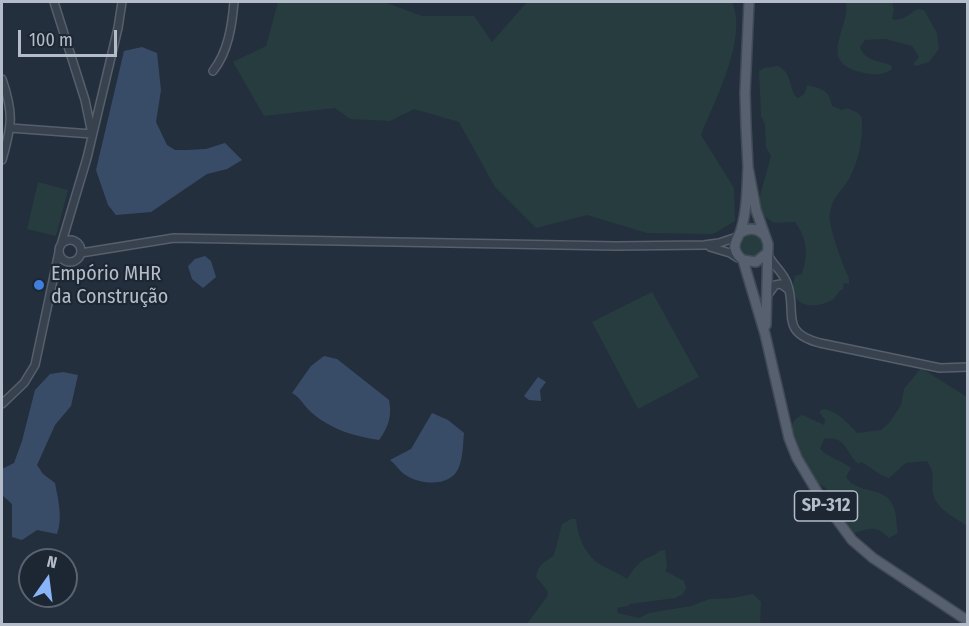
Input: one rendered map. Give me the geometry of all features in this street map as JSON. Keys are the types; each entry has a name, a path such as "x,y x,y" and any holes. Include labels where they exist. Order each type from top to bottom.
{"main road":[{"name":"SP-312","path":"749,2 745,93 748,167 746,204 735,247 743,260 765,334 789,438 807,477 831,514 852,540 873,558 968,621"},
{"name":"SP-312","path":"748,167 756,210 768,244 765,334"},
{"path":"738,235 745,230 755,229 765,235"},
{"path":"743,260 756,262 767,253"}],"street":[{"path":"54,2 85,100 92,134"},
{"path":"2,404 21,388 34,370 60,248 92,134 118,28 122,2"},
{"path":"213,71 220,61 228,40 234,2"},
{"path":"2,79 11,109 10,128 2,160"},
{"path":"10,128 92,134"},
{"path":"67,227 69,237 80,246 81,253"},
{"path":"63,260 75,261 81,253 185,238 616,246 705,245 719,243 738,235"},
{"path":"60,248 68,241 76,242"},
{"path":"705,245 724,250 743,260"},
{"path":"60,248 63,260"},
{"path":"767,253 785,278 795,329 803,338 940,368 968,367"},
{"path":"55,270 63,260"},
{"path":"766,296 773,286 778,284 789,290"}],"green space":[{"path":"278,2 384,2 422,16 474,16 492,42 527,2 732,2 736,17 733,51 701,135 734,188 735,221 713,234 647,233 587,215 536,228 495,187 459,122 414,109 390,121 350,119 335,108 264,116 233,62 266,46"},
{"path":"846,2 892,2 894,10 892,19 895,20 917,9 924,10 937,33 939,49 929,62 916,66 913,64 919,57 912,46 885,39 865,40 860,47 862,52 869,58 892,66 891,70 872,74 847,67 840,60 838,52"},
{"path":"778,66 786,73 797,98 804,93 807,85 817,88 827,93 832,106 842,110 847,108 858,113 862,118 857,159 830,213 834,239 849,284 844,283 843,289 834,299 822,304 807,305 796,298 794,292 795,276 802,274 806,254 805,241 795,222 774,223 765,217 760,207 760,196 771,156 766,147 765,125 761,116 759,71"},
{"path":"38,182 68,190 56,236 27,229"},
{"path":"755,231 763,246 763,253 757,259 746,257 741,247 743,235"},
{"path":"652,292 699,377 638,409 592,322"},
{"path":"921,368 967,397 967,526 938,504 933,493 933,477 927,461 906,463 889,478 861,462 858,464 841,442 824,439 820,449 851,468 846,477 850,482 887,497 896,514 898,533 889,538 876,529 855,533 830,508 826,488 802,471 791,456 787,438 790,428 795,420 803,415 824,425 825,420 819,412 822,409 837,414 857,433 881,430 890,422 901,405 904,389"},
{"path":"576,519 578,532 587,551 601,565 627,579 642,561 665,550 667,567 665,571 684,581 686,588 683,594 675,598 630,604 617,608 618,613 639,618 649,613 691,606 710,599 753,594 761,602 760,624 527,624 548,595 547,590 536,577 539,568 554,555 562,524"}],"water":[{"path":"142,47 157,53 161,90 156,122 167,145 175,150 187,150 206,149 225,143 242,160 227,169 207,174 151,212 116,215 108,205 96,170 124,51"},
{"path":"205,256 211,261 216,277 203,288 192,279 188,266 195,259"},
{"path":"324,356 337,359 389,400 389,421 379,440 352,434 327,424 292,393 311,366"},
{"path":"63,372 78,375 71,406 55,425 37,465 43,474 55,483 59,528 57,534 37,530 22,540 12,537 12,504 2,495 2,469 14,463 35,390 50,374"},
{"path":"538,377 546,382 540,390 541,401 529,400 524,396"},
{"path":"432,413 448,420 464,433 461,459 455,474 449,478 434,482 418,481 402,472 390,460 411,449"}],"place":[{"name":"Empório MHR da Construção","path":"39,285"}]}
